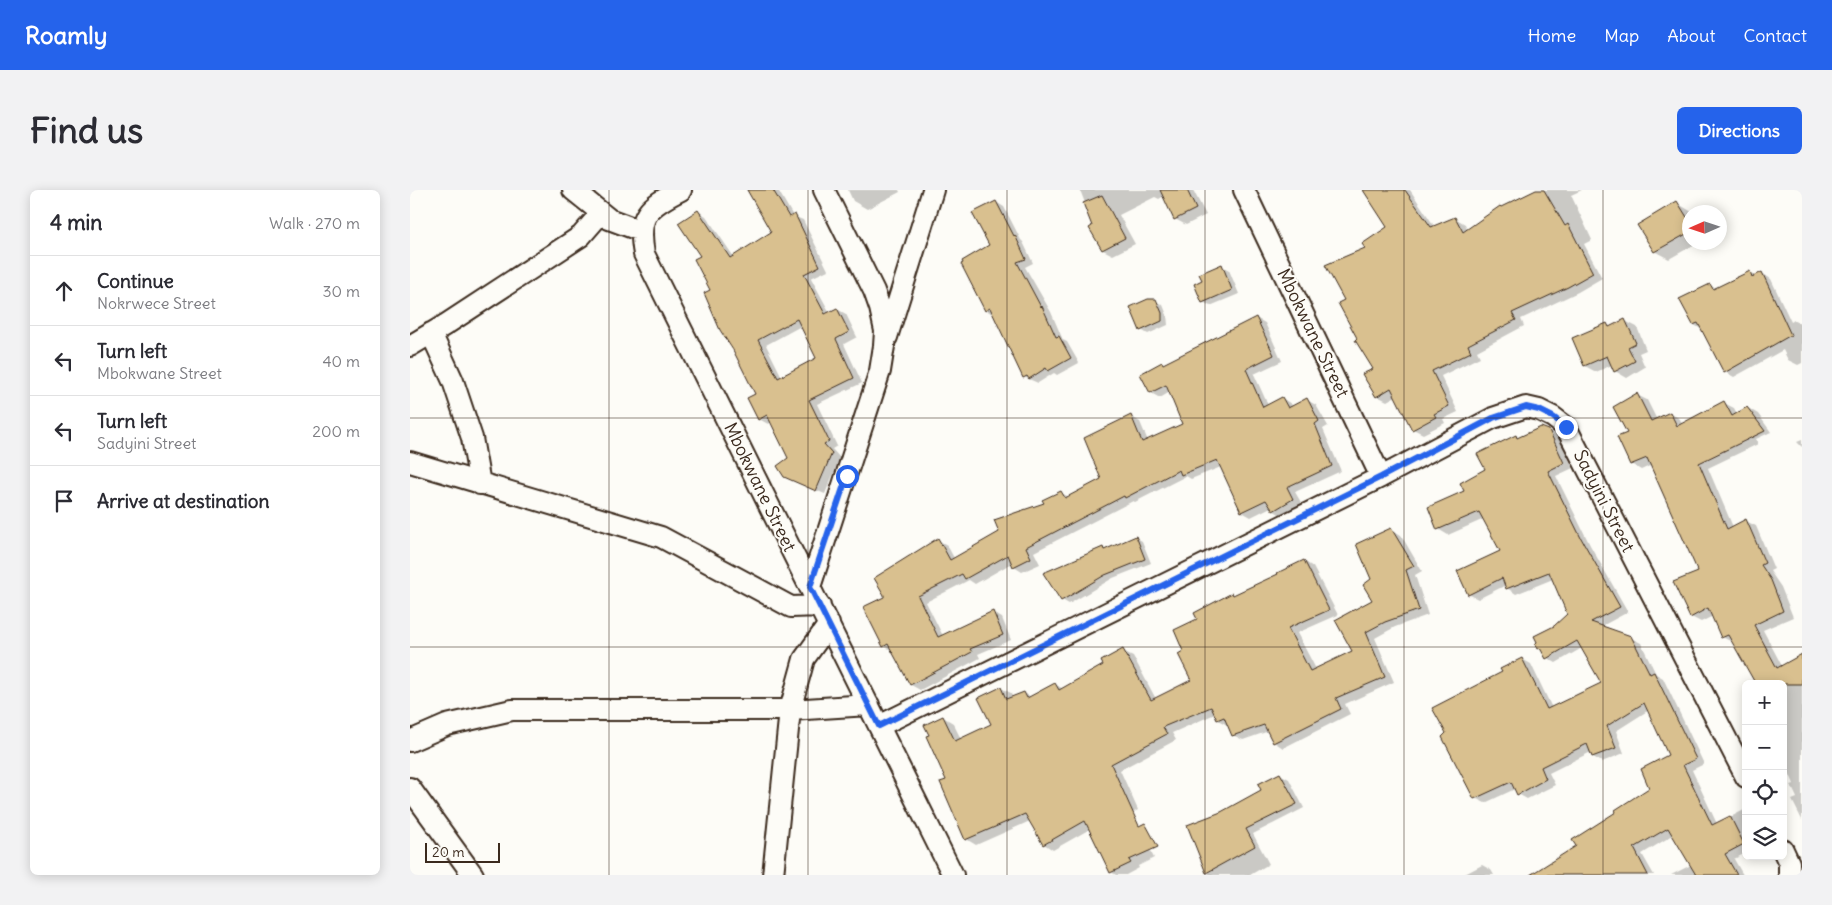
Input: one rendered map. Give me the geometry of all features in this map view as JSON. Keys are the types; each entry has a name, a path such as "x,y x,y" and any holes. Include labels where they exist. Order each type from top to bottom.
{"street":[{"path":"574,190 609,219 641,231 643,222 652,208 665,198 681,190"},
{"path":"824,190 874,291 883,319 884,346"},
{"path":"810,587 880,371 884,346 933,190"},
{"name":"Mbokwane Street","path":"1244,190 1381,477"},
{"path":"410,346 581,236 601,213"},
{"name":"Mbokwane Street","path":"641,231 644,254 952,875"},
{"path":"431,333 453,381 466,419 472,438 480,484"},
{"name":"Sadyini Street","path":"879,726 1381,477 1493,418 1526,407 1539,410 1553,417 1566,427 1742,770"},
{"path":"410,462 661,537 790,607 820,606"},
{"path":"773,875 790,710 804,659 829,624"},
{"path":"410,741 447,725 512,710 790,710 869,705"},
{"path":"410,788 473,875"},
{"path":"1787,859 1789,875"}],"building":[{"path":"747,190 773,190 789,217 795,214 820,266 804,274 825,314 837,308 849,332 836,339 854,378 809,400 829,441 824,444 832,453 816,491 784,477 777,466 788,458 767,415 758,420 747,398 755,394 733,350 720,330 704,293 710,290 694,259 700,256 678,223 698,210 730,258 771,232","holes":["797,319 816,358 778,378 758,340"]},
{"path":"1160,190 1187,190 1196,209 1174,220"},
{"path":"1363,190 1405,190 1431,227 1455,217 1463,232 1500,206 1536,190 1544,190 1565,226 1568,224 1593,273 1512,313 1516,320 1468,345 1471,352 1432,371 1449,406 1434,414 1436,417 1412,430 1391,388 1376,397 1362,374 1373,369 1355,340 1357,338 1338,303 1344,300 1325,265 1365,248 1362,244 1387,227"},
{"path":"1102,195 1125,238 1102,250 1089,228 1092,226 1083,203"},
{"path":"996,201 1026,259 1017,262 1042,306 1056,337 1059,336 1071,358 1048,371 1046,368 1029,379 1027,376 1023,378 990,308 985,311 961,264 963,263 962,261 989,245 972,213"},
{"path":"1677,201 1682,209 1682,236 1654,252 1637,225"},
{"path":"1222,264 1232,290 1202,303 1194,284 1202,280 1199,274"},
{"path":"1750,271 1752,277 1762,272 1791,335 1724,373 1698,323 1693,325 1679,299 1710,284 1713,289"},
{"path":"1148,299 1156,299 1162,313 1162,321 1140,331 1130,307"},
{"path":"1256,317 1274,355 1246,369 1263,407 1282,397 1288,408 1307,398 1319,421 1315,424 1332,466 1287,487 1293,499 1273,511 1266,500 1241,512 1217,460 1181,475 1179,470 1125,498 1124,496 1026,547 1031,558 1013,567 1008,555 965,579 962,574 918,596 938,637 993,611 1003,635 970,649 972,652 910,685 888,644 883,647 863,607 884,597 874,578 938,538 950,560 999,532 994,520 1044,503 1042,500 1061,491 1065,498 1101,479 1084,438 1131,415 1142,442 1182,424 1166,385 1150,393 1140,374"},
{"path":"1625,319 1636,343 1628,347 1635,361 1614,372 1607,356 1584,366 1572,338 1607,323 1609,327"},
{"path":"1637,393 1651,421 1670,412 1677,426 1724,401 1732,416 1747,407 1765,431 1699,463 1727,529 1746,519 1765,563 1761,565 1771,580 1783,611 1754,625 1777,668 1802,654 1802,684 1787,684 1787,680 1753,680 1728,635 1721,638 1708,608 1690,618 1673,582 1698,572 1647,458 1630,465 1617,437 1627,433 1613,407"},
{"path":"1541,427 1549,430 1564,463 1548,471 1581,538 1620,607 1591,622 1631,636 1650,674 1654,672 1696,759 1683,765 1712,825 1730,816 1742,840 1742,845 1725,854 1737,875 1696,875 1668,828 1634,848 1648,875 1530,875 1576,846 1572,840 1649,788 1641,769 1668,755 1644,703 1607,726 1616,748 1592,757 1587,744 1541,767 1546,779 1517,795 1511,782 1474,799 1442,737 1446,733 1432,708 1502,672 1500,669 1522,658 1547,709 1601,683 1577,641 1546,659 1540,648 1538,649 1535,644 1537,642 1534,636 1554,626 1567,614 1549,572 1506,589 1502,578 1468,595 1457,571 1500,551 1479,512 1437,530 1428,507 1464,491 1460,483 1485,469 1477,454 1516,435 1517,438"},
{"path":"1391,528 1414,566 1406,570 1419,610 1385,622 1366,632 1385,677 1336,698 1341,709 1273,743 1264,725 1232,736 1224,717 1217,720 1211,707 1163,727 1167,734 1111,764 1139,826 1145,823 1158,847 1129,860 1131,863 1110,873 1085,821 1043,845 1025,814 965,840 940,782 946,780 926,736 929,735 924,725 943,716 955,741 991,724 978,698 1001,687 1006,699 1024,692 1027,698 1055,683 1059,690 1103,665 1101,661 1123,649 1151,700 1191,680 1178,654 1183,651 1174,630 1197,619 1194,613 1232,593 1233,595 1304,560 1329,610 1288,628 1310,671 1352,651 1335,620 1372,600 1363,585 1371,579 1356,544"},
{"path":"1136,536 1145,559 1105,575 1061,601 1043,573 1103,547 1104,550"},
{"path":"1280,773 1297,804 1246,829 1255,846 1206,873 1187,825 1221,812 1261,790 1258,784"}],"route":[{"path":"847,476 810,587 879,726 1381,477 1493,418 1526,407 1539,410 1553,417 1566,427"}]}
